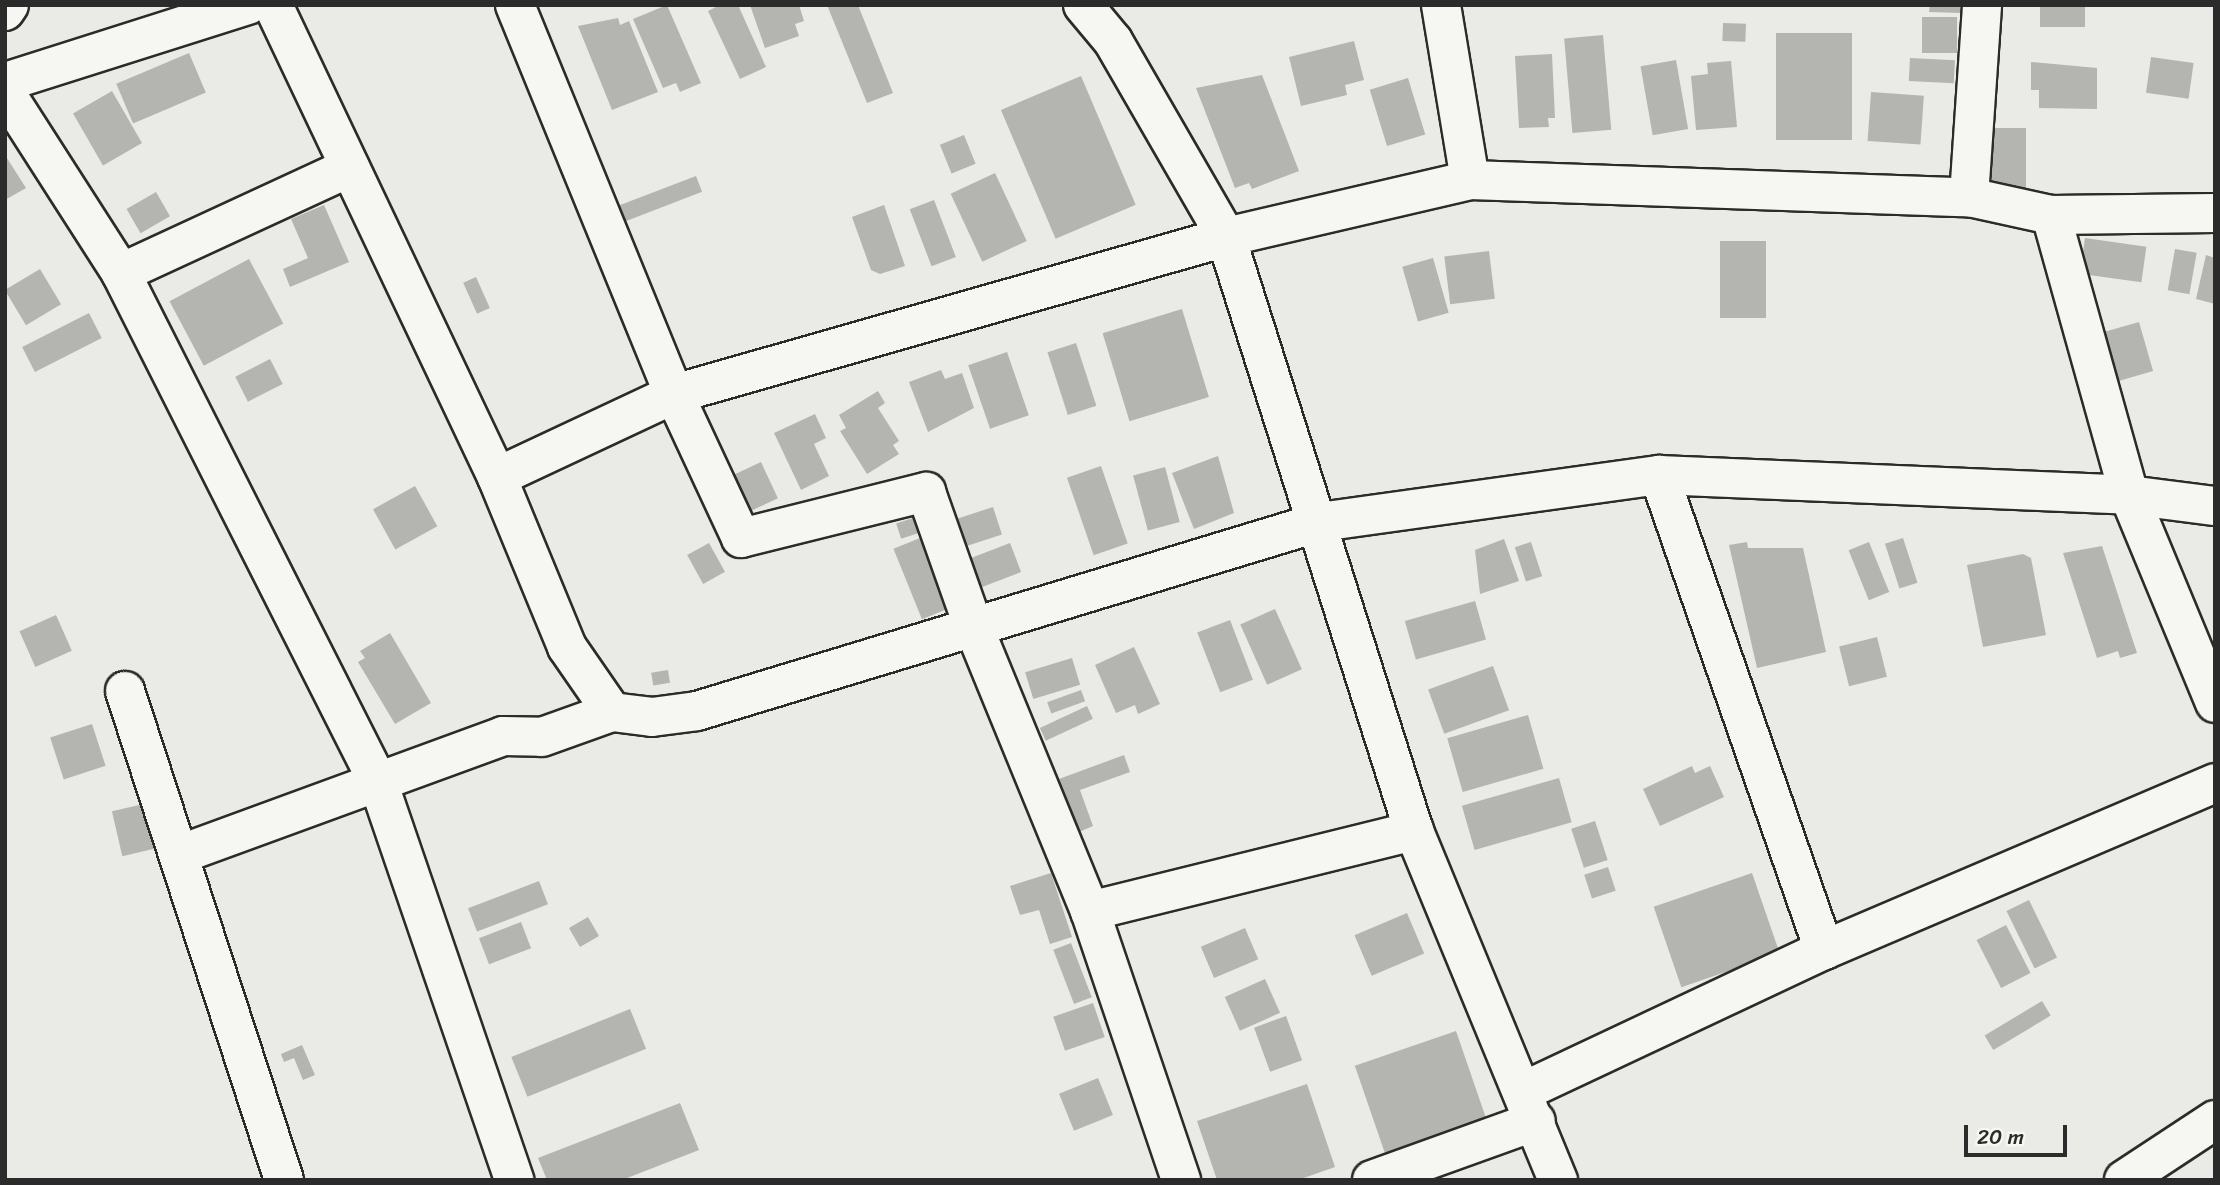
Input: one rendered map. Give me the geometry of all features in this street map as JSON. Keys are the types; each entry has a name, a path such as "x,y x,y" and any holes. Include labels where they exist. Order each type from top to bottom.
{"street":[{"path":"5,11 9,5"},
{"path":"5,82 248,5"},
{"path":"273,5 497,477 567,647 611,712"},
{"path":"515,5 674,394 741,538 926,492 974,628 1090,911 1181,1180"},
{"path":"1083,5 1113,41 1226,237 1320,522 1414,831 1530,1106 1558,1180"},
{"path":"1441,5 1470,180"},
{"path":"1969,197 1982,5"},
{"path":"5,92 121,272 378,782 514,1180"},
{"path":"121,272 349,167"},
{"path":"497,477 674,394 1226,237 1470,180 1969,197 2051,215 2215,213"},
{"path":"2051,215 2129,495 2215,703"},
{"path":"1659,475 1824,950"},
{"path":"181,854 503,736 542,737 611,712 652,717 697,711 1320,522 1659,475 2129,495 2215,506"},
{"path":"125,691 181,854 284,1180"},
{"path":"1372,1180 1530,1106 1824,950 2215,783"},
{"path":"1090,911 1414,831"},
{"path":"2124,1180 2215,1120"}],"building":[{"path":"667,5 701,83 680,92 676,83 663,88 633,19"},
{"path":"720,5 738,5 766,67 740,79 708,11"},
{"path":"750,5 799,5 804,21 795,24 799,36 765,48"},
{"path":"827,5 858,5 893,93 867,103"},
{"path":"1930,5 1961,5 1961,13 1929,12"},
{"path":"2040,5 2085,5 2085,27 2040,27"},
{"path":"1922,17 1957,17 1957,53 1922,53"},
{"path":"618,18 620,25 629,21 658,92 612,110 578,26"},
{"path":"1723,23 1746,24 1745,42 1722,41"},
{"path":"1776,33 1852,33 1852,140 1776,140"},
{"path":"1603,35 1611,130 1572,133 1564,38"},
{"path":"1354,41 1364,80 1345,85 1347,95 1301,106 1289,57"},
{"path":"189,53 206,93 133,123 116,84"},
{"path":"1552,54 1555,118 1548,118 1549,127 1519,128 1515,56"},
{"path":"2151,57 2194,63 2189,99 2146,93"},
{"path":"1910,58 1955,60 1954,83 1909,81"},
{"path":"1676,60 1688,129 1653,135 1641,66"},
{"path":"1731,61 1737,127 1696,130 1691,76 1708,74 1707,63"},
{"path":"2031,62 2097,68 2097,109 2039,108 2039,90 2031,90"},
{"path":"1262,75 1299,171 1252,189 1249,183 1235,188 1196,88"},
{"path":"1081,76 1136,205 1056,239 1001,110"},
{"path":"1408,78 1425,134 1387,146 1370,90"},
{"path":"112,91 142,143 103,165 73,114"},
{"path":"1871,92 1924,96 1920,145 1868,141"},
{"path":"1992,128 2026,128 2026,193 1992,193"},
{"path":"964,135 976,164 952,173 940,145"},
{"path":"5,155 26,188 5,200"},
{"path":"995,173 1027,241 982,262 951,194"},
{"path":"696,176 702,192 624,222 618,206"},
{"path":"156,192 170,216 141,233 127,209"},
{"path":"934,200 956,257 932,266 910,209"},
{"path":"324,205 349,262 290,287 283,269 308,258 291,219"},
{"path":"884,205 905,266 880,274 871,270 852,217"},
{"path":"2085,238 2146,247 2141,282 2080,274"},
{"path":"1720,241 1766,241 1766,318 1720,318"},
{"path":"2175,249 2197,253 2189,294 2168,290"},
{"path":"1489,251 1495,299 1450,304 1444,256"},
{"path":"2206,255 2215,258 2215,304 2196,299"},
{"path":"1433,258 1449,313 1418,322 1402,267"},
{"path":"249,259 283,323 204,366 170,301"},
{"path":"40,269 61,304 26,325 5,290"},
{"path":"476,277 490,308 477,314 463,283"},
{"path":"1182,309 1209,397 1130,421 1103,333"},
{"path":"89,313 102,338 35,372 22,347"},
{"path":"2139,322 2153,371 2112,383 2098,334"},
{"path":"1076,343 1096,406 1068,415 1047,352"},
{"path":"1007,352 1029,415 990,429 968,365"},
{"path":"270,359 283,384 248,402 235,377"},
{"path":"941,370 945,379 962,373 974,408 928,432 909,382"},
{"path":"878,391 885,403 878,408 899,441 893,445 899,454 867,474 840,431 846,428 839,415"},
{"path":"815,414 826,438 814,444 829,476 801,490 774,433"},
{"path":"1218,456 1234,513 1194,529 1172,473"},
{"path":"761,462 778,498 751,511 734,475"},
{"path":"1101,466 1128,544 1094,555 1067,478"},
{"path":"1165,467 1180,522 1148,531 1133,476"},
{"path":"415,486 437,526 395,550 373,509"},
{"path":"993,507 1002,535 967,546 958,518"},
{"path":"919,516 924,531 901,539 896,523"},
{"path":"925,536 953,606 922,619 893,549"},
{"path":"1903,538 1918,583 1899,589 1885,544"},
{"path":"1504,539 1519,581 1480,594 1475,550"},
{"path":"1531,542 1542,576 1526,581 1515,547"},
{"path":"1747,542 1748,548 1803,548 1826,652 1757,668 1729,545"},
{"path":"1869,542 1889,592 1869,600 1849,550"},
{"path":"709,543 725,572 703,584 687,555"},
{"path":"1010,543 1021,572 976,589 965,560"},
{"path":"2102,546 2137,653 2120,658 2118,651 2097,658 2063,553"},
{"path":"2023,554 2031,558 2046,635 1983,647 1967,565"},
{"path":"1475,601 1486,639 1416,660 1405,621"},
{"path":"1275,609 1302,669 1267,685 1240,624"},
{"path":"56,615 72,651 35,667 19,631"},
{"path":"1230,620 1253,680 1220,692 1197,633"},
{"path":"390,633 431,703 395,724 358,662 365,658 360,651"},
{"path":"1877,637 1887,677 1849,686 1839,646"},
{"path":"1134,647 1160,704 1138,714 1135,705 1116,713 1095,665"},
{"path":"1072,658 1080,685 1033,699 1025,672"},
{"path":"1493,666 1509,710 1444,734 1428,690"},
{"path":"668,670 670,683 653,685 651,673"},
{"path":"1081,690 1085,701 1051,714 1047,702"},
{"path":"1087,706 1093,719 1046,741 1040,728"},
{"path":"1528,715 1543,769 1463,792 1447,738"},
{"path":"92,724 106,766 64,779 50,738"},
{"path":"1124,755 1130,772 1080,790 1093,826 1079,832 1059,779"},
{"path":"1692,766 1695,773 1710,766 1724,797 1660,826 1643,789"},
{"path":"1559,778 1572,822 1475,850 1462,806"},
{"path":"148,803 158,848 122,856 112,811"},
{"path":"1595,821 1608,860 1584,868 1571,829"},
{"path":"1608,867 1616,891 1592,899 1584,875"},
{"path":"1051,873 1072,937 1050,944 1039,910 1020,915 1010,886"},
{"path":"1752,873 1780,953 1681,987 1654,907"},
{"path":"539,881 548,904 477,932 468,908"},
{"path":"2029,900 2057,958 2035,968 2007,911"},
{"path":"1407,913 1424,954 1372,976 1355,935"},
{"path":"588,917 599,936 580,947 569,928"},
{"path":"521,922 531,948 489,964 479,938"},
{"path":"2006,925 2031,973 2001,988 1977,940"},
{"path":"1245,928 1258,959 1214,978 1201,947"},
{"path":"1071,943 1092,997 1074,1004 1053,950"},
{"path":"1265,979 1280,1013 1240,1031 1225,997"},
{"path":"2042,1001 2051,1016 1993,1050 1985,1036"},
{"path":"1093,1003 1105,1037 1065,1051 1053,1017"},
{"path":"630,1009 646,1049 527,1097 511,1057"},
{"path":"1286,1016 1302,1060 1270,1072 1254,1028"},
{"path":"1456,1031 1486,1119 1385,1154 1355,1066"},
{"path":"302,1045 315,1075 303,1080 294,1058 284,1062 281,1054"},
{"path":"1098,1078 1113,1115 1074,1131 1059,1094"},
{"path":"1307,1084 1335,1167 1298,1180 1217,1180 1197,1121"},
{"path":"680,1103 699,1150 622,1180 547,1180 538,1158"}]}
